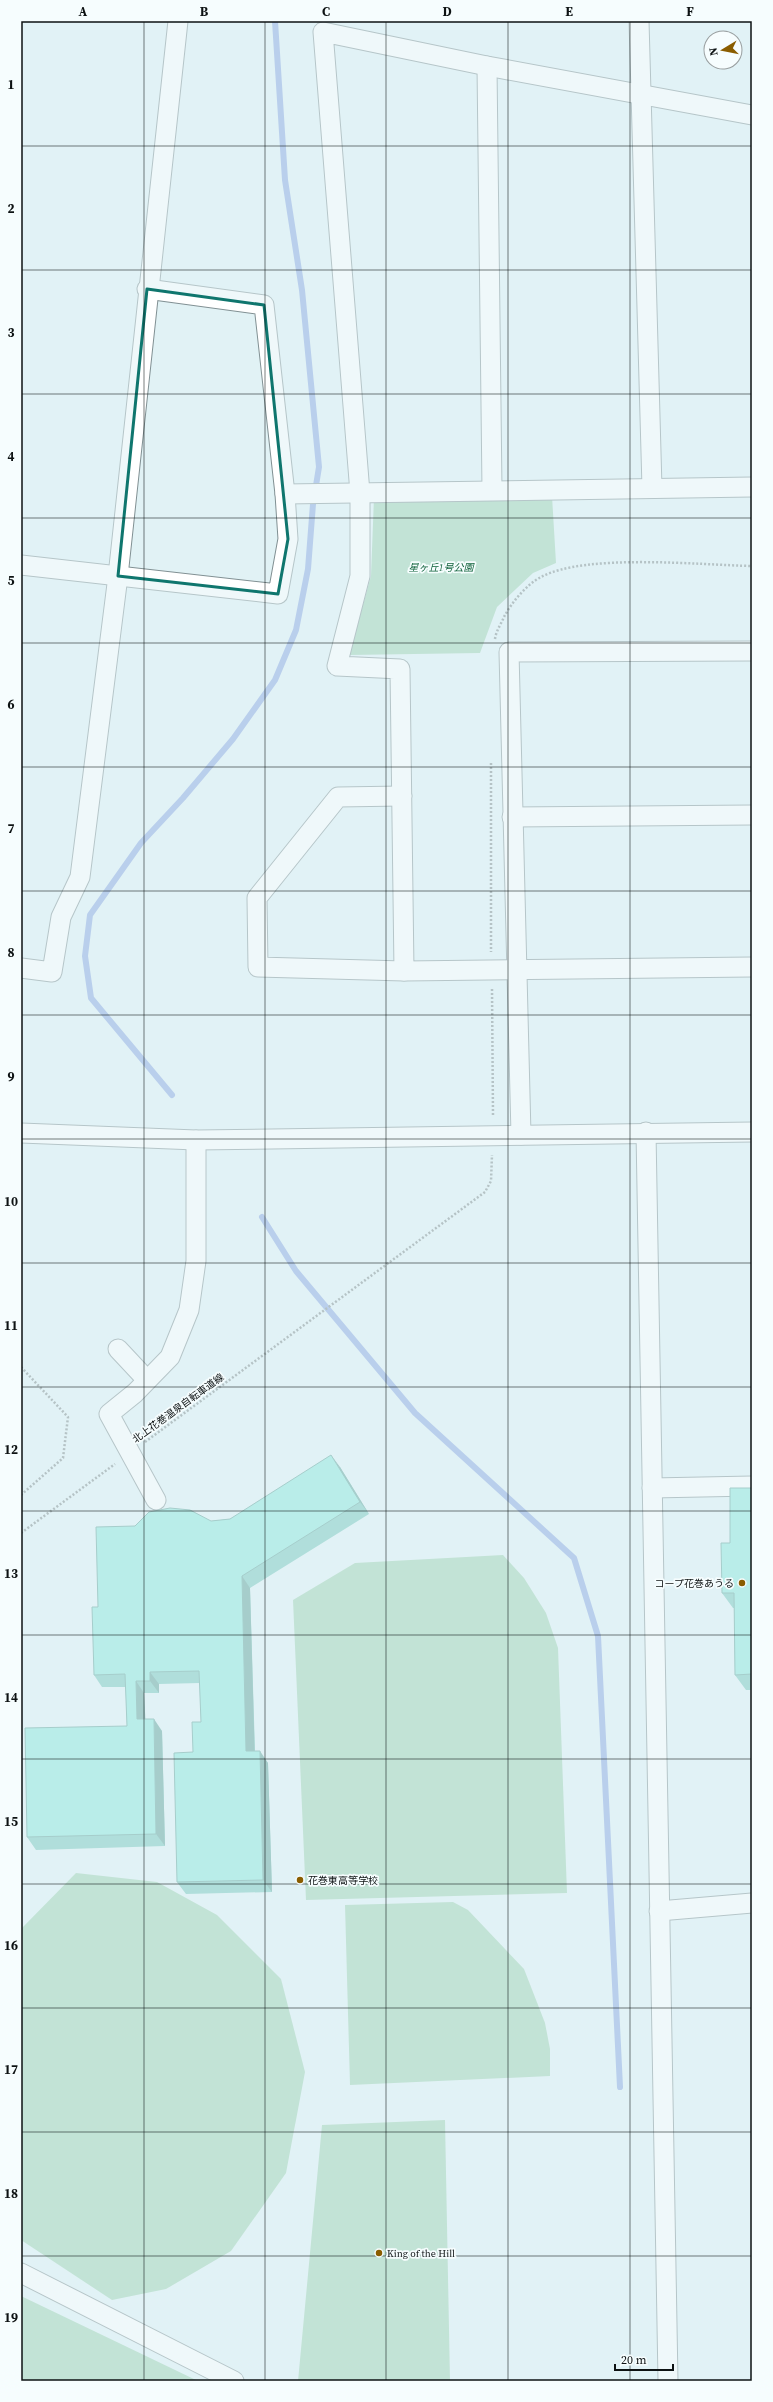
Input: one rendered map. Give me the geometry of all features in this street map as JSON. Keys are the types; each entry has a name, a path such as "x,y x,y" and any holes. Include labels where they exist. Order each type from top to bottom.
{"street":[{"path":"21,968 52,972 61,917 80,877 118,576 147,289 178,21"},
{"path":"639,21 652,488"},
{"path":"404,971 400,669 337,666 360,576 360,493 323,32 487,66 641,93 752,115"},
{"path":"487,66 492,490"},
{"path":"21,565 278,594 288,540 285,494 264,305 147,289"},
{"path":"285,494 752,487"},
{"path":"520,1135 515,970 509,652 752,651"},
{"path":"402,796 338,797 257,898 258,967 404,971 752,967"},
{"path":"512,817 752,815"},
{"path":"646,1132 668,2381"},
{"path":"21,1133 196,1140 646,1132 752,1132"},
{"path":"156,1500 109,1414 148,1380 170,1357 189,1310 196,1261 196,1140"},
{"path":"118,1349 148,1380"},
{"path":"652,1488 752,1486"},
{"path":"659,1911 752,1903"},
{"path":"21,2273 234,2381"}],"path":[{"name":"北上花巻温泉自転車道線","path":"21,1533 344,1296"},
{"path":"21,1367 68,1417 63,1458 21,1495"}],"highlighted area":[{"path":"147,289 264,305 288,539 278,594 118,576"}],"green space":[{"name":"星ヶ丘1号公園","path":"552,496 556,563 533,573 497,607 480,653 349,655 371,576 374,497"},
{"path":"503,1555 524,1578 546,1613 558,1648 567,1893 306,1900 293,1600 355,1563"},
{"path":"76,1873 157,1882 217,1915 281,1979 305,2072 286,2173 231,2251 166,2289 112,2300 21,2240 21,1929"},
{"path":"453,1902 468,1910 524,1969 545,2023 550,2049 550,2076 350,2085 345,1905"},
{"name":"King of the Hill","path":"445,2120 450,2381 298,2381 322,2125"},
{"path":"21,2296 198,2381 21,2381"}],"building":[{"path":"331,1455 360,1502 242,1576 246,1751 260,1751 263,1880 177,1882 174,1753 193,1752 192,1722 201,1722 199,1671 150,1672 150,1681 136,1681 137,1719 154,1719 156,1834 27,1837 25,1728 127,1726 125,1674 94,1675 92,1607 98,1607 96,1527 135,1526 149,1512 170,1508 190,1510 211,1521 230,1519"},
{"path":"730,1488 752,1488 752,1674 735,1675 734,1593 722,1593 721,1543 730,1543"}],"waterway":[{"path":"172,1095 91,998 85,956 90,915 141,843 183,798 233,739 275,680 296,630 308,569 313,504 319,467 302,290 285,180 275,21"},
{"path":"262,1217 296,1271 415,1413 574,1558 598,1636 620,2087"}],"place":[{"name":"コープ花巻あうる","path":"742,1583"},
{"name":"花巻東高等学校","path":"300,1880"},
{"name":"King of the Hill","path":"379,2253"}]}
